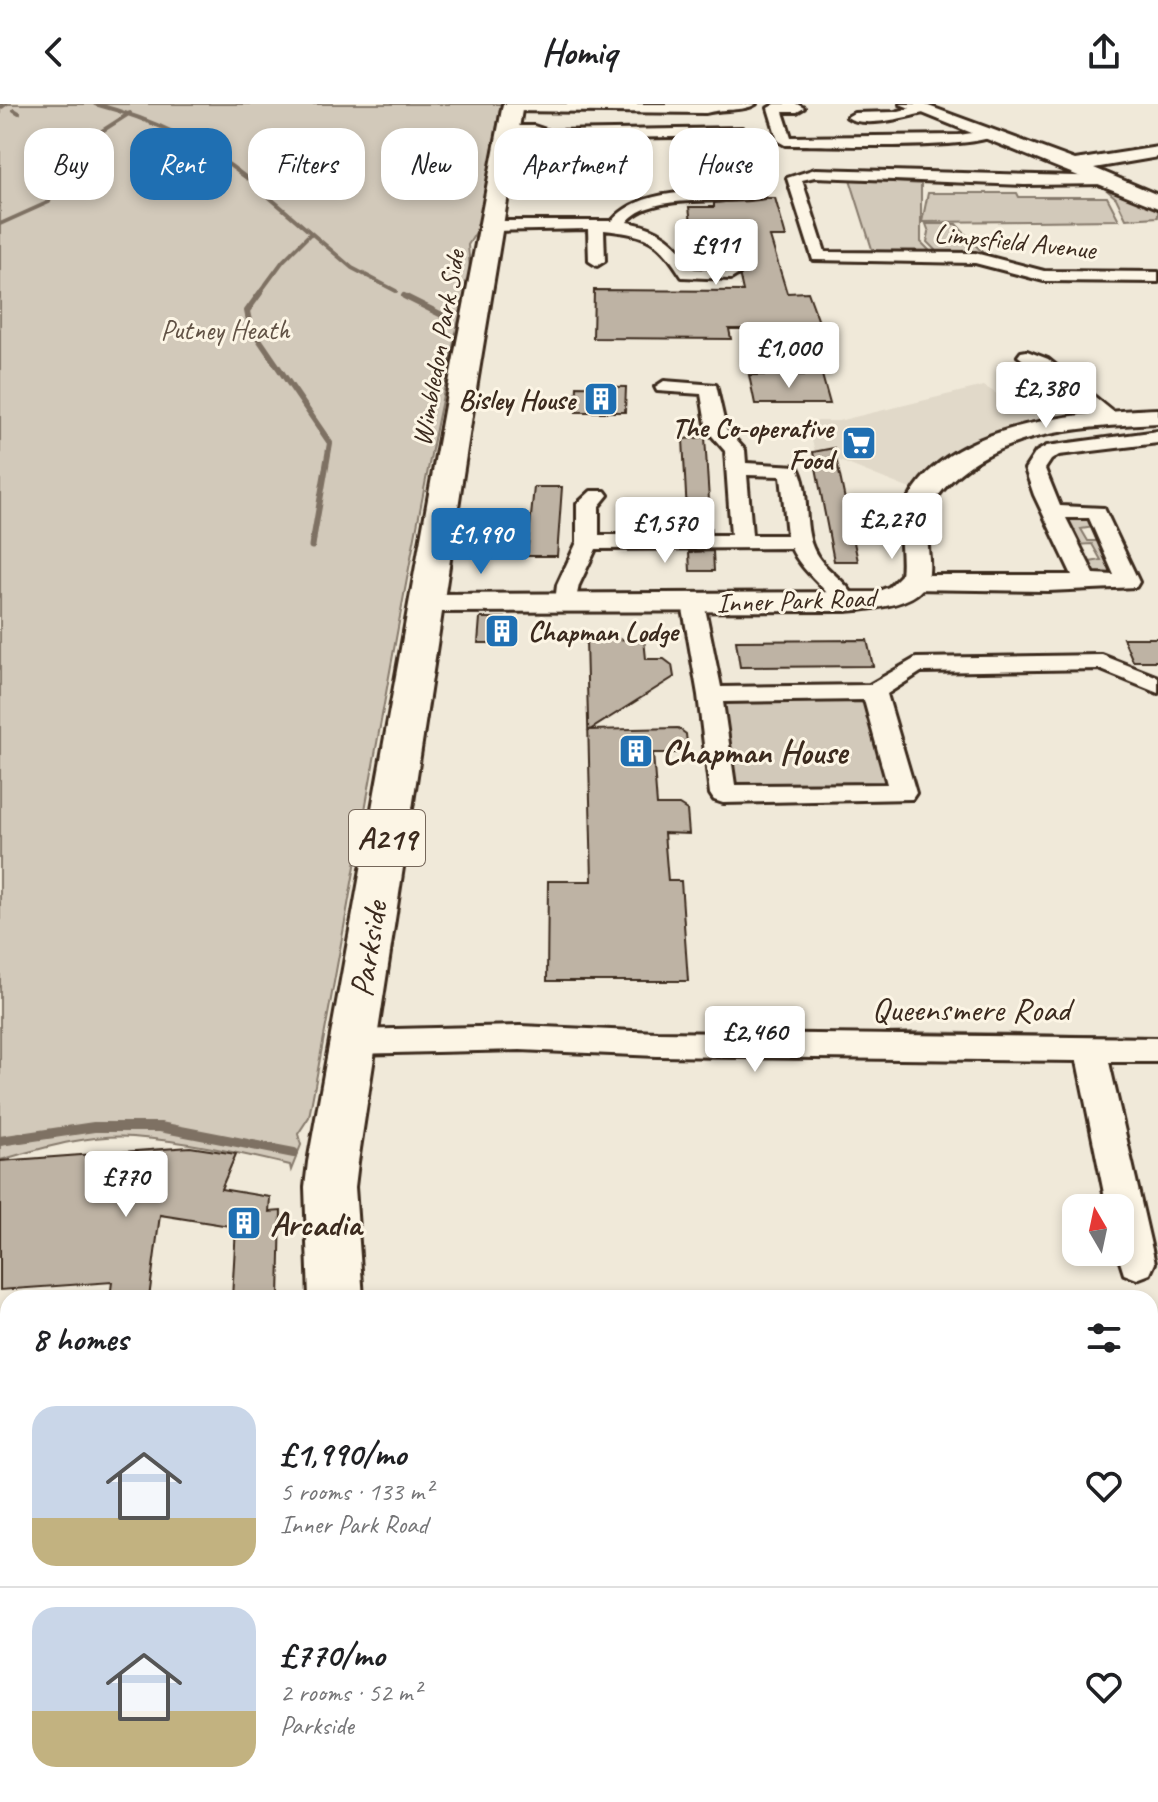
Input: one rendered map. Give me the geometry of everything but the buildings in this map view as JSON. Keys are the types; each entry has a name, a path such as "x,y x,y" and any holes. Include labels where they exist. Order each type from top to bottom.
{"main road":[{"name":"Wimbledon Park Side","path":"428,603 511,114"},
{"name":"Parkside","path":"336,1290 330,1187 428,603"}],"street":[{"path":"511,114 750,104"},
{"path":"854,117 895,116 915,107 1074,166 1158,202"},
{"path":"797,108 775,108 785,141 959,139 991,134"},
{"path":"511,114 547,135 669,133"},
{"path":"1074,166 1158,152"},
{"name":"Limpsfield Avenue","path":"1108,180 800,175 794,178 819,257 975,258 1044,276 1158,277"},
{"path":"615,227 628,211 648,201 669,200"},
{"path":"491,226 596,226 646,231 675,251 688,274 731,274"},
{"path":"596,226 597,261"},
{"path":"1027,356 1042,363 1109,418"},
{"path":"664,387 709,389 717,430 735,450 742,542"},
{"name":"Inner Park Road","path":"428,603 846,602 883,599 910,582 919,565 915,516 931,488 956,465 992,445 1041,429 1109,418 1158,416"},
{"path":"1086,581 1035,469 1043,456 1070,447 1158,437"},
{"path":"736,469 790,470 799,541 812,566 841,589 846,602"},
{"path":"566,603 568,585 588,542 588,504 598,495"},
{"path":"910,582 1128,582 1097,512 1052,512"},
{"path":"588,542 799,541"},
{"path":"693,603 710,695 723,794 903,793 874,692"},
{"path":"710,695 874,692 916,665 1102,662 1158,686"},
{"name":"Queensmere Road","path":"353,1042 520,1038 913,1049 1090,1047 1158,1050"},
{"path":"1090,1047 1137,1263"}],"shaded area":[{"path":"984,386 1036,418 996,430 962,445 933,463 910,489 815,451 806,421 838,421"}],"green space":[{"name":"Putney Heath","path":"0,104 501,104 497,128 494,128 478,229 468,245 470,269 406,586 309,1117 298,1134 301,1145 291,1170 290,1165 232,1152 133,1137 82,1140 0,1160"},
{"path":"850,179 921,184 921,242 932,253 873,252"},
{"path":"1102,186 1112,186 1158,206 1158,217 1126,219 1116,198"},
{"path":"928,193 1107,197 1119,220 922,222"},
{"path":"926,224 956,224 983,253 938,253 927,242 929,232"},
{"path":"1079,515 1089,517 1094,527 1081,529 1088,541 1101,541 1114,575 1096,575 1084,563 1101,560 1092,544 1076,545 1065,522"},
{"path":"731,700 859,701 869,706 888,782 883,787 735,785 725,705"},
{"path":"911,1032 1144,1036 1158,1039 820,1036"}],"waterway":[{"path":"0,108 6,104"},
{"path":"95,104 128,114"},
{"path":"14,110 19,113"},
{"path":"0,224 49,202 60,158 128,114"},
{"path":"128,114 176,133 248,179"},
{"path":"273,200 352,268 396,291"},
{"path":"258,295 283,261 311,233"},
{"path":"260,293 247,311 250,326 330,443 313,541"},
{"path":"404,296 448,318"},
{"path":"312,546 313,539"},
{"path":"0,1141 94,1127 160,1127 294,1153"}],"place":[{"name":"Bisley House","path":"601,399"},
{"name":"The Co-operative Food","path":"859,443"},
{"name":"Chapman Lodge","path":"502,631"},
{"name":"Chapman House","path":"636,751"},
{"name":"Arcadia","path":"244,1223"}]}
